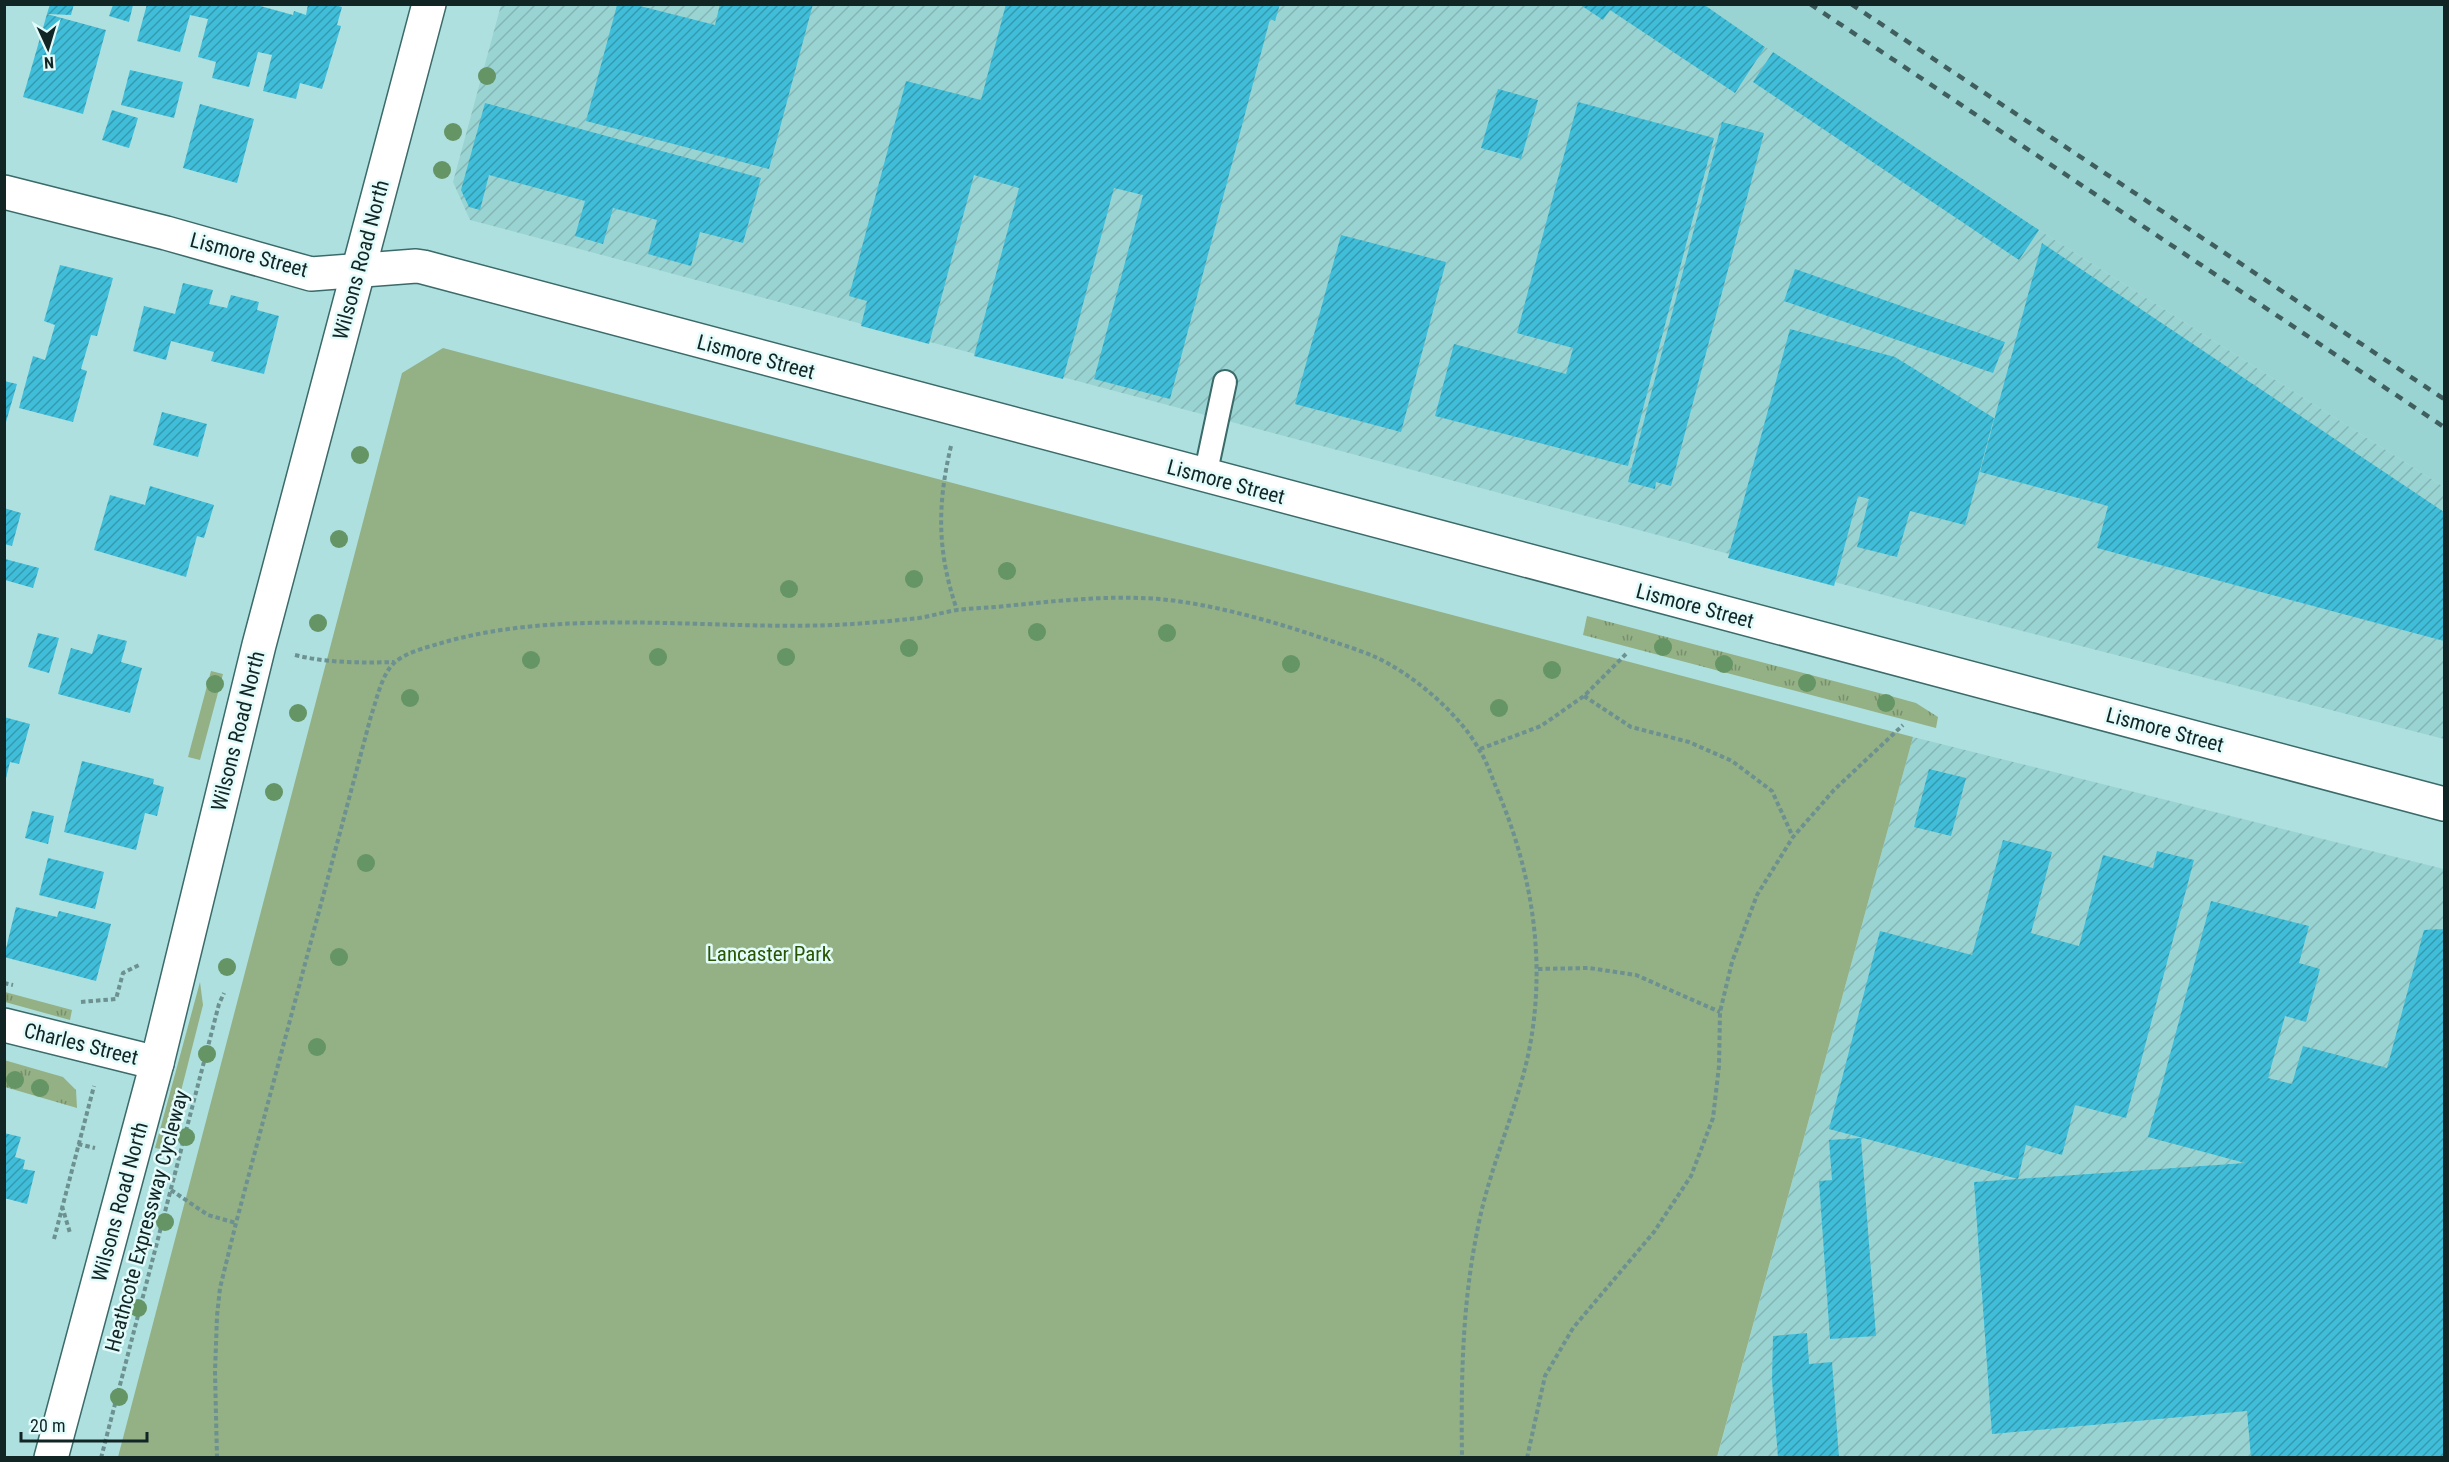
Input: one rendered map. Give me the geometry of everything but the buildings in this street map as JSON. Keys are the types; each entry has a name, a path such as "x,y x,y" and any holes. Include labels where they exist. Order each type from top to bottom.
{"street":[{"name":"Wilsons Road North","path":"51,1458 157,1063 259,645 429,4"},
{"name":"Lismore Street","path":"4,192 165,233 311,274 423,267 2445,804"},
{"name":"Charles Street","path":"4,1024 157,1063"}],"lane":[{"path":"1204,476 1224,382"}],"path":[{"path":"957,610 949,587 939,528 947,463 960,411"},
{"path":"259,645 312,659 395,662 448,641 480,633 519,628 610,624 834,625 923,617 957,610 1043,601 1102,598 1161,599 1258,620 1316,636 1376,657 1413,680 1440,702 1480,749 1505,808 1525,874 1533,911 1538,969 1527,1062 1479,1220 1470,1268 1461,1368 1462,1457"},
{"path":"1480,749 1541,726 1584,696 1628,652"},
{"path":"217,1458 215,1372 220,1288 371,716 384,677 395,662"},
{"path":"1584,696 1631,727 1689,742 1732,761 1772,790 1793,837"},
{"path":"1527,1458 1545,1376 1573,1328 1654,1232 1690,1176 1713,1118 1719,1066 1720,1012 1732,962 1757,895 1793,837 1834,790 1903,725"},
{"path":"1538,969 1589,968 1636,975 1720,1012"},
{"path":"71,1000 82,1003 116,999 123,972"},
{"path":"4,983 16,986"},
{"name":"Heathcote Expressway Cycleway","path":"101,1458 219,1004 224,993"},
{"path":"54,1239 93,1090"},
{"path":"78,1144 103,1151"},
{"path":"171,1190 208,1215 236,1223"},
{"path":"62,1206 66,1220"}],"shaded area":[{"path":"501,5 1703,5 2039,230 2444,487 2444,739 1944,611 470,220 453,182"},
{"path":"1703,5 2444,5 2444,487 2039,230"},
{"path":"1913,737 2444,869 2444,1457 1717,1458"}],"green space":[{"name":"Lancaster Park","path":"443,348 1913,737 1717,1457 118,1457 402,373"},
{"path":"1587,616 1916,703 1938,717 1936,728 1583,635"},
{"path":"211,671 223,674 200,760 188,757"},
{"path":"200,982 203,1005 166,1150 155,1148"},
{"path":"5,992 72,1010 70,1020 5,1002"},
{"path":"4,1060 63,1077 76,1090 77,1108 5,1087"}],"railway":[{"path":"1810,4 2444,427"},
{"path":"1851,4 2444,399"}]}
